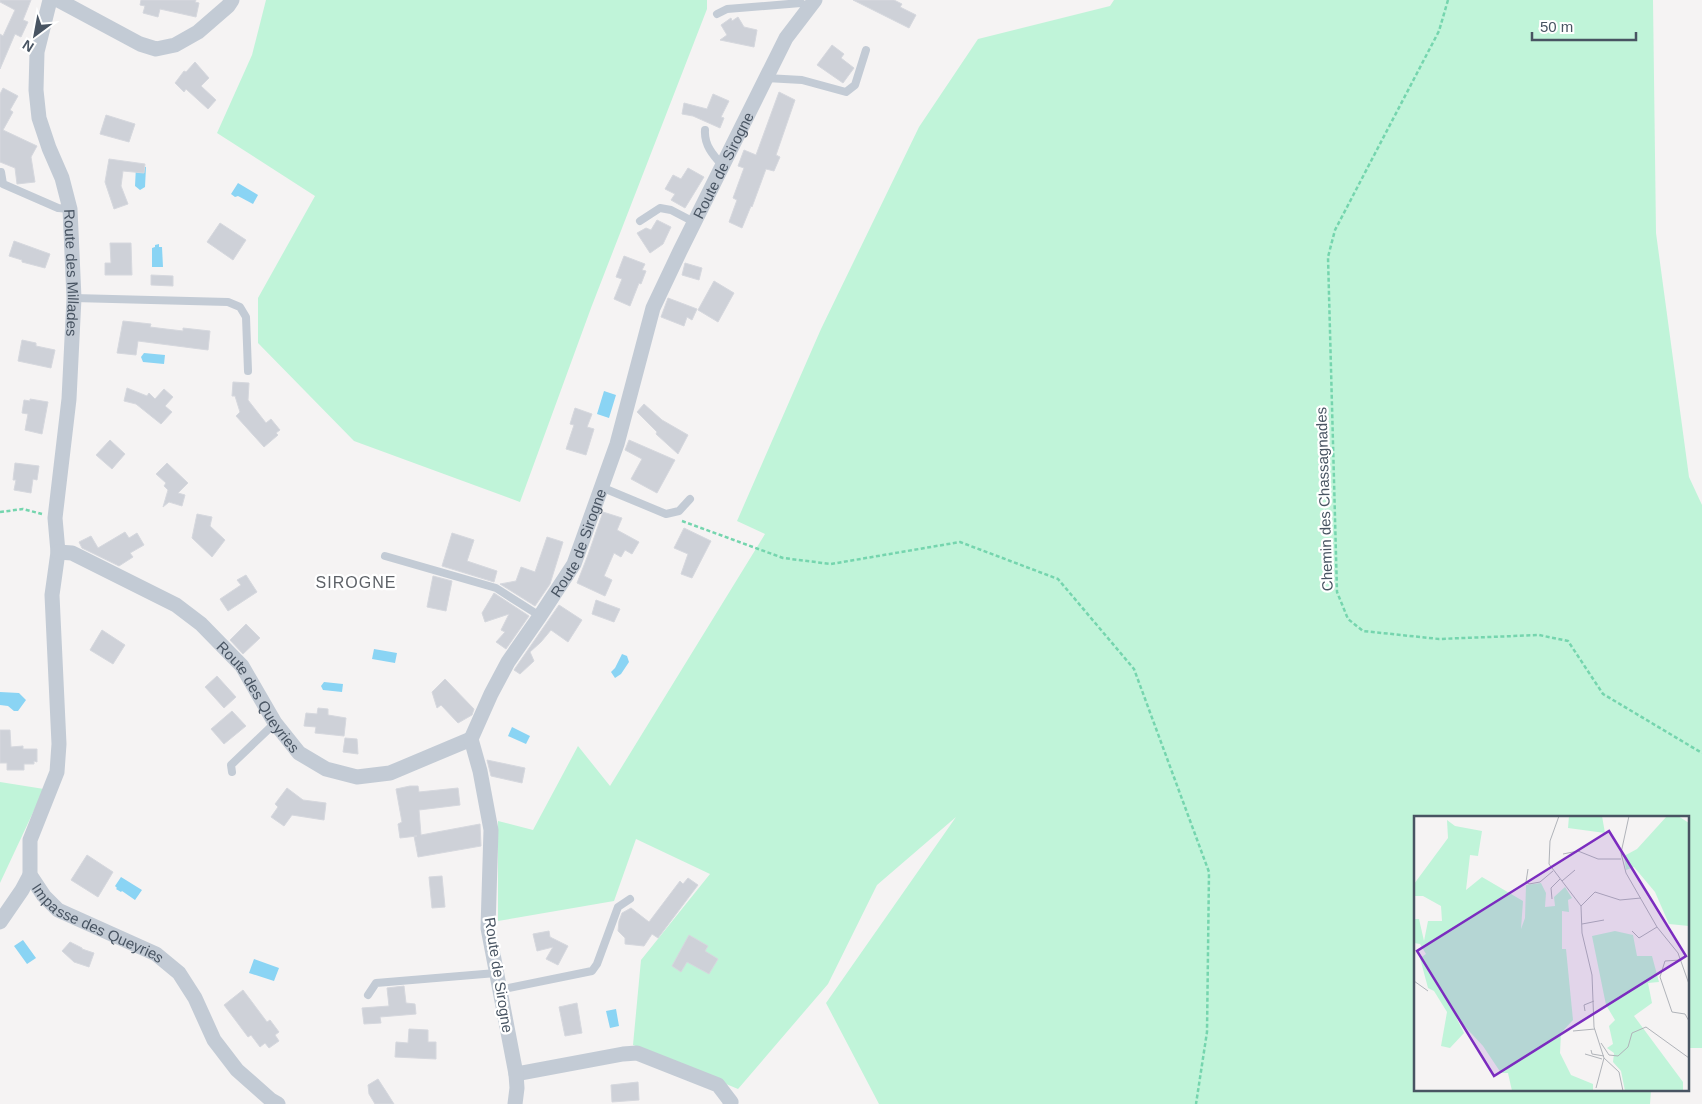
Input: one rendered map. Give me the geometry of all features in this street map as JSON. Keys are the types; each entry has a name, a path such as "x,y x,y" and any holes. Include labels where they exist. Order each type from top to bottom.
{"street":[{"name":"Route des Millades","path":"50,0 37,52 36,90 39,118 62,178 70,209 74,298 69,399 55,518 58,552"},
{"path":"58,0 140,44 156,49 175,45 198,32 228,6 232,0"},
{"name":"Route de Sirogne","path":"515,1104 516,1074 488,928 491,830 480,771 471,740 491,694 508,662 574,564 600,486 617,444 653,308 786,38 812,4"},
{"name":"Route des Queyries","path":"58,552 72,553 176,605 201,624 242,666 275,723 299,753 326,769 357,777 390,773 471,740"},
{"name":"Impasse des Queyries","path":"58,552 52,595 59,744 56,772 30,840 30,875 44,896 58,910 156,954 179,972 195,998 214,1040 238,1070 278,1104"},
{"path":"0,922 30,875"},
{"path":"516,1074 622,1054 637,1053 718,1084 731,1102 730,1104"}],"lane":[{"path":"717,14 727,9 801,3 812,4"},
{"path":"766,78 802,80 846,92 855,85 866,50"},
{"path":"705,130 704,139 713,156 722,165"},
{"path":"0,172 3,184 58,208 70,209"},
{"path":"640,221 660,208 672,210 694,222"},
{"path":"74,298 228,302 240,307 246,317 248,371"},
{"path":"600,486 666,514 679,511 690,499"},
{"path":"385,556 496,588 540,616"},
{"path":"232,772 231,765 275,723"},
{"path":"499,990 592,971 597,964 618,907 630,898"},
{"path":"368,995 376,983 496,973"}],"path":[{"name":"Chemin des Chassagnades","path":"1448,0 1439,31 1334,230 1328,258 1337,592 1348,619 1363,631 1439,639 1539,635 1568,641 1603,694 1702,753"},
{"path":"0,512 23,509 55,518"},
{"path":"666,514 680,521 783,558 831,564 960,542 1058,579 1134,669 1210,872 1207,1032 1196,1104"}],"green space":[{"path":"266,0 707,0 707,9 591,308 520,502 354,441 258,343 258,298 315,196 217,133 252,55"},
{"path":"1114,0 1653,0 1656,233 1689,477 1702,505 1702,1048 1690,1048 1690,816 1414,816 1414,1092 1651,1092 1650,1104 879,1104 826,1003 956,817 877,885 828,984 738,1089 633,1045 641,960 710,874 636,839 614,901 498,921 498,821 533,830 578,746 610,786 765,534 737,521 821,329 919,127 978,39 1110,6"},
{"path":"0,782 44,789 0,883"}],"water":[{"path":"136,166 146,167 145,187 140,190 135,186"},
{"path":"238,183 258,195 253,204 231,194"},
{"path":"159,244 159,247 162,247 163,267 152,267 152,248"},
{"path":"144,353 165,355 164,364 143,362 141,357"},
{"path":"604,391 616,395 609,418 597,414"},
{"path":"374,649 397,653 395,663 372,659"},
{"path":"622,654 627,656 629,662 621,674 615,678 611,672"},
{"path":"324,682 343,684 342,692 323,690 321,686"},
{"path":"0,692 19,693 26,700 18,711 14,711 8,706 0,705"},
{"path":"512,727 530,736 526,744 508,736"},
{"path":"121,877 142,890 135,900 116,889 115,886"},
{"path":"23,940 36,958 27,964 14,946"},
{"path":"254,959 279,968 274,981 249,973"},
{"path":"616,1009 619,1026 610,1028 606,1011"}],"building":[{"path":"0,0 31,0 23,20 28,22 21,37 15,34 0,69 0,34 3,36 15,10 0,2"},
{"path":"141,0 196,0 195,2 199,3 196,17 160,9 158,17 143,13 145,6 140,5"},
{"path":"853,0 894,0 902,4 900,7 916,15 909,28"},
{"path":"738,17 744,27 757,30 754,47 720,40 727,35 721,25 731,18 732,21"},
{"path":"832,45 844,54 841,58 854,68 843,83 817,65"},
{"path":"195,62 209,78 201,86 216,100 208,109 186,89 184,92 175,83 184,71 186,72"},
{"path":"3,88 18,96 10,110 13,112 3,130 37,146 31,157 35,182 17,184 15,168 0,162 0,94"},
{"path":"779,92 795,100 776,155 780,157 774,171 766,169 742,228 729,222 737,200 733,198 744,168 738,166 744,150 756,155"},
{"path":"713,94 729,101 721,117 724,118 720,128 693,116 682,114 684,103 707,109"},
{"path":"106,115 135,124 129,142 100,134"},
{"path":"109,159 145,164 144,173 123,171 121,186 128,204 114,209 105,182"},
{"path":"688,168 704,177 685,208 671,200 675,194 665,189 673,175 681,179"},
{"path":"657,220 671,227 663,244 650,253 637,233 646,228 651,230"},
{"path":"220,223 246,240 233,260 207,242"},
{"path":"14,241 50,254 45,268 22,262 22,260 9,256"},
{"path":"110,243 131,243 132,275 105,275 105,263 111,263"},
{"path":"624,256 645,264 642,270 646,271 630,306 614,299 622,279 616,277"},
{"path":"685,263 702,268 699,280 682,275"},
{"path":"151,275 173,276 173,286 151,285"},
{"path":"714,281 734,293 718,322 698,310"},
{"path":"668,298 697,309 692,320 687,317 684,326 661,317"},
{"path":"123,321 151,324 150,327 183,331 183,328 210,331 208,350 138,341 136,355 117,353"},
{"path":"22,340 36,343 36,346 55,350 51,368 18,361"},
{"path":"233,382 249,383 248,400 266,423 271,419 280,430 276,433 278,435 264,447 236,416 240,412 235,396 232,396"},
{"path":"127,388 147,396 149,393 155,399 164,389 173,397 165,406 172,412 161,424 136,404 124,401"},
{"path":"30,399 48,402 42,434 25,430 28,414 22,413 24,400 30,401"},
{"path":"644,404 662,420 688,435 678,454 656,434 657,432 637,412"},
{"path":"575,408 592,414 587,427 594,429 586,455 566,449 574,425 570,424"},
{"path":"110,440 125,454 112,469 96,455"},
{"path":"629,440 675,460 657,493 631,479 642,459 625,450"},
{"path":"15,463 39,466 37,480 33,479 31,493 14,490 16,480 13,480"},
{"path":"167,463 188,483 178,493 185,495 182,506 169,502 163,507 168,490 164,486 166,483 156,474"},
{"path":"603,512 622,518 617,530 639,542 632,554 625,550 621,557 614,553 604,576 612,580 605,596 577,583"},
{"path":"197,514 212,517 210,526 225,540 212,557 192,538"},
{"path":"684,528 711,541 692,578 681,574 688,554 674,548"},
{"path":"125,532 129,538 137,533 144,545 130,553 133,557 119,566 82,548 79,542 91,536 98,548"},
{"path":"452,533 474,540 467,561 497,571 494,582 442,566"},
{"path":"547,537 563,542 550,584 535,606 500,584 516,581 521,567 535,572"},
{"path":"246,575 257,592 228,611 220,599 241,585 237,580"},
{"path":"433,576 452,581 446,611 427,607"},
{"path":"494,593 529,616 506,649 496,642 505,632 501,630 509,614 485,622 482,613"},
{"path":"596,600 620,609 614,622 592,614"},
{"path":"559,605 582,620 568,642 551,630 530,652 534,661 520,674 514,670"},
{"path":"246,624 260,638 243,654 230,640"},
{"path":"102,630 125,645 113,664 90,650"},
{"path":"217,676 236,697 224,708 205,687"},
{"path":"445,679 474,709 472,715 458,723 441,705 437,708 432,692"},
{"path":"318,708 328,709 328,715 346,718 344,736 315,733 316,727 304,726 306,713 317,714"},
{"path":"232,711 246,726 224,744 211,729"},
{"path":"0,730 10,730 11,747 23,746 23,749 37,749 37,762 34,761 34,764 24,764 24,770 7,770 7,763 0,763"},
{"path":"345,738 357,739 358,754 343,752"},
{"path":"487,760 525,768 522,783 491,776"},
{"path":"418,786 419,792 458,788 460,805 419,810 421,835 480,824 481,846 418,857 414,836 400,838 398,824 402,822 396,789"},
{"path":"287,788 303,800 326,803 324,820 292,815 284,826 271,817 278,807 275,804"},
{"path":"87,855 113,872 98,897 71,880"},
{"path":"442,876 445,907 432,908 429,877"},
{"path":"688,878 698,885 658,938 652,934 644,946 625,944 625,938 618,931 622,913 631,908 649,922 680,881 683,884"},
{"path":"549,931 550,937 568,946 558,965 546,959 553,947 537,951 533,934"},
{"path":"689,935 708,946 705,951 718,959 709,974 687,962 681,972 672,966"},
{"path":"70,942 94,953 89,967 74,962 62,951"},
{"path":"404,986 406,1003 415,1004 416,1014 380,1017 381,1023 364,1024 362,1008 389,1006 387,988"},
{"path":"243,990 267,1022 270,1020 279,1032 275,1035 279,1041 269,1048 265,1043 260,1047 251,1035 248,1037 224,1005"},
{"path":"577,1003 582,1033 565,1036 559,1007"},
{"path":"409,1029 428,1030 428,1042 436,1042 436,1059 395,1057 396,1042 408,1043"},
{"path":"378,1079 394,1104 375,1104 369,1094 368,1085"},
{"path":"638,1082 639,1100 612,1102 611,1085"}],"district":[{"name":"SIROGNE","path":"356,582"}]}
